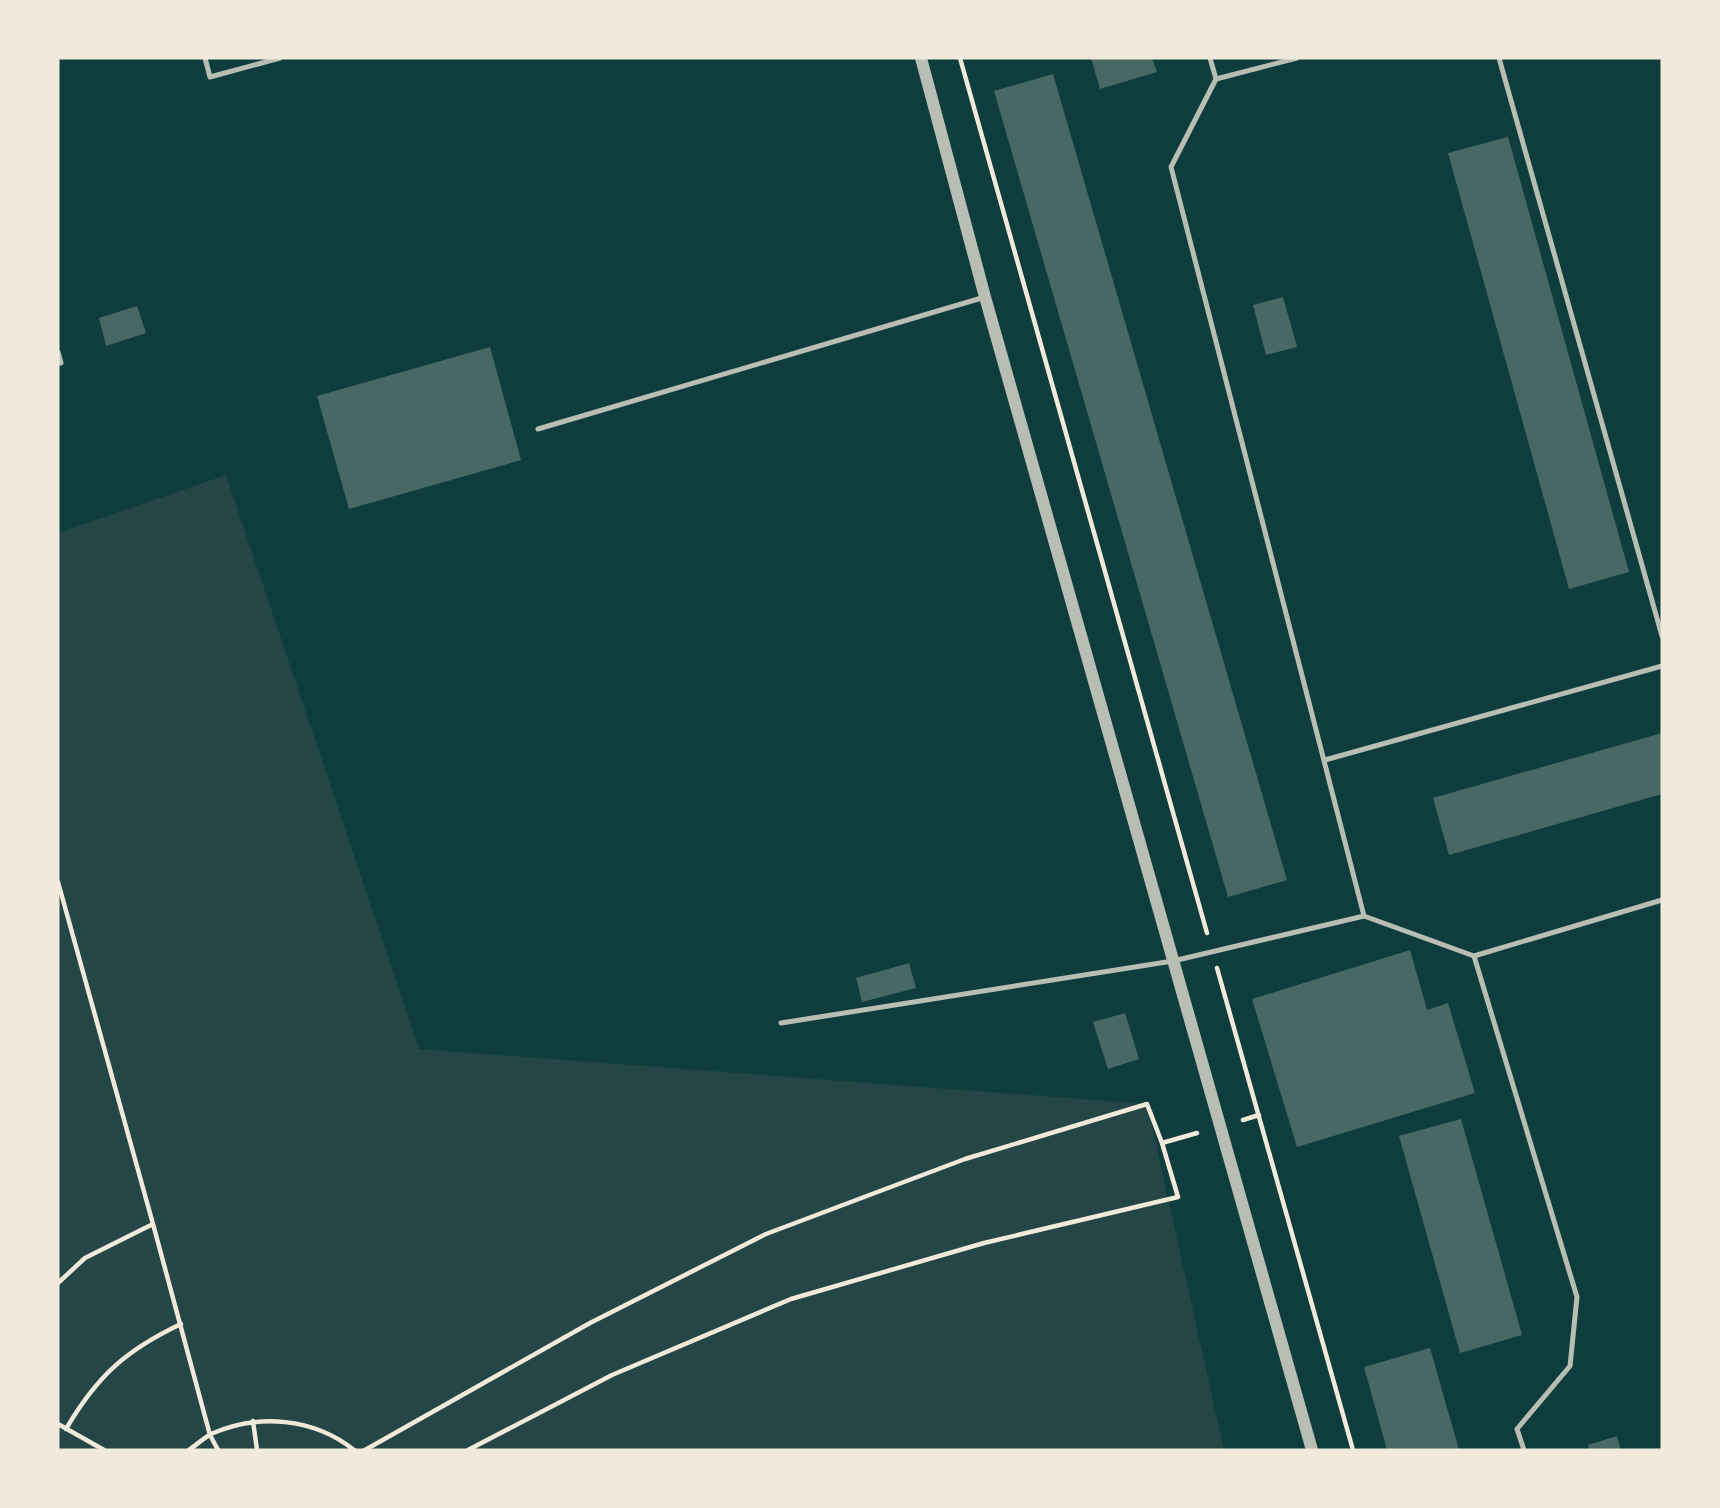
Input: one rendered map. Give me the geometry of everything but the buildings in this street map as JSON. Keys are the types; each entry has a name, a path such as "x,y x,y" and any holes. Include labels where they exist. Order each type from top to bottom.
{"street":[{"path":"921,58 985,297 1312,1450"}],"lane":[{"path":"205,58 210,77 280,58"},
{"path":"1210,58 1216,79 1171,167 1364,916"},
{"path":"1216,79 1297,58"},
{"path":"1499,58 1662,636"},
{"path":"538,429 985,297"},
{"path":"58,352 61,363 58,363"},
{"path":"1325,760 1662,666"},
{"path":"782,1023 1172,961 1364,916 1474,956 1662,900"},
{"path":"1474,956 1577,1297 1570,1366 1517,1429 1524,1450"}],"path":[{"path":"960,58 1353,1450"},
{"path":"58,882 210,1435 218,1450"},
{"path":"365,1450 590,1323 766,1234 965,1159 1147,1104 1178,1197 984,1243 791,1299 612,1375 468,1450"},
{"path":"1162,1143 1259,1115"},
{"path":"58,1283 85,1258 153,1224"},
{"path":"66,1429 82,1402 108,1370 148,1340 181,1324"},
{"path":"253,1421 257,1450"},
{"path":"190,1450 210,1435 253,1421 297,1422 338,1437 354,1450"},
{"path":"58,1424 104,1450"}],"shaded area":[{"path":"226,475 419,1049 1147,1104 1224,1450 58,1450 58,533"}]}
